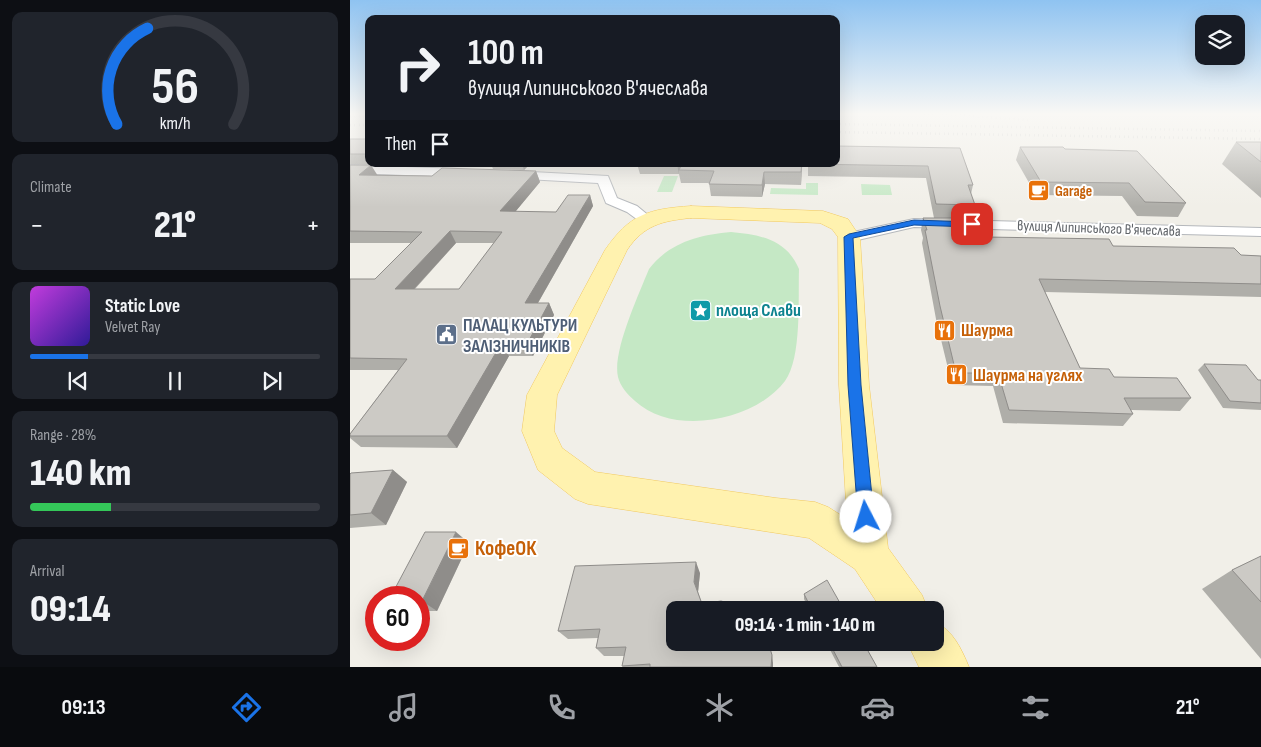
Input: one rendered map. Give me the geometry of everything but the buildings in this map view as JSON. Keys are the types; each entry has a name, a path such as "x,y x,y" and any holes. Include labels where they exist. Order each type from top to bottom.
{"main road":[{"path":"869,555 854,385 849,237 840,224 823,217 691,212 668,214 647,220 627,234 616,250 542,395 538,431 550,459 588,487 776,516 815,520 869,555 901,601"},
{"path":"935,651 946,667"}],"street":[{"path":"350,169 474,173"},
{"path":"504,174 603,179 611,200 647,220"},
{"name":"вулиця Липинського В'ячеслава","path":"849,237 914,223 1261,232"}],"green space":[{"path":"664,176 678,176 672,192 657,192"},
{"path":"806,183 818,183 818,195 770,194 771,188 806,189"},
{"path":"861,184 890,185 892,195 862,195"},
{"path":"731,232 771,240 787,251 799,269 797,343 790,371 785,381 772,395 754,406 735,414 713,420 692,421 671,419 651,412 635,401 625,390 618,377 617,366 627,323 649,269 666,252 676,246 708,235"}],"place":[{"name":"Garage","path":"1039,191"},
{"name":"площа Слави","path":"700,310"},
{"name":"Шаурма","path":"945,330"},
{"name":"ПАЛАЦ КУЛЬТУРИ ЗАЛIЗНИЧНИКIВ","path":"447,335"},
{"name":"Шаурма на углях","path":"957,375"},
{"name":"КофеОК","path":"459,548"}],"route":[{"path":"866,517 854,385 849,237 914,223 972,224"}]}
